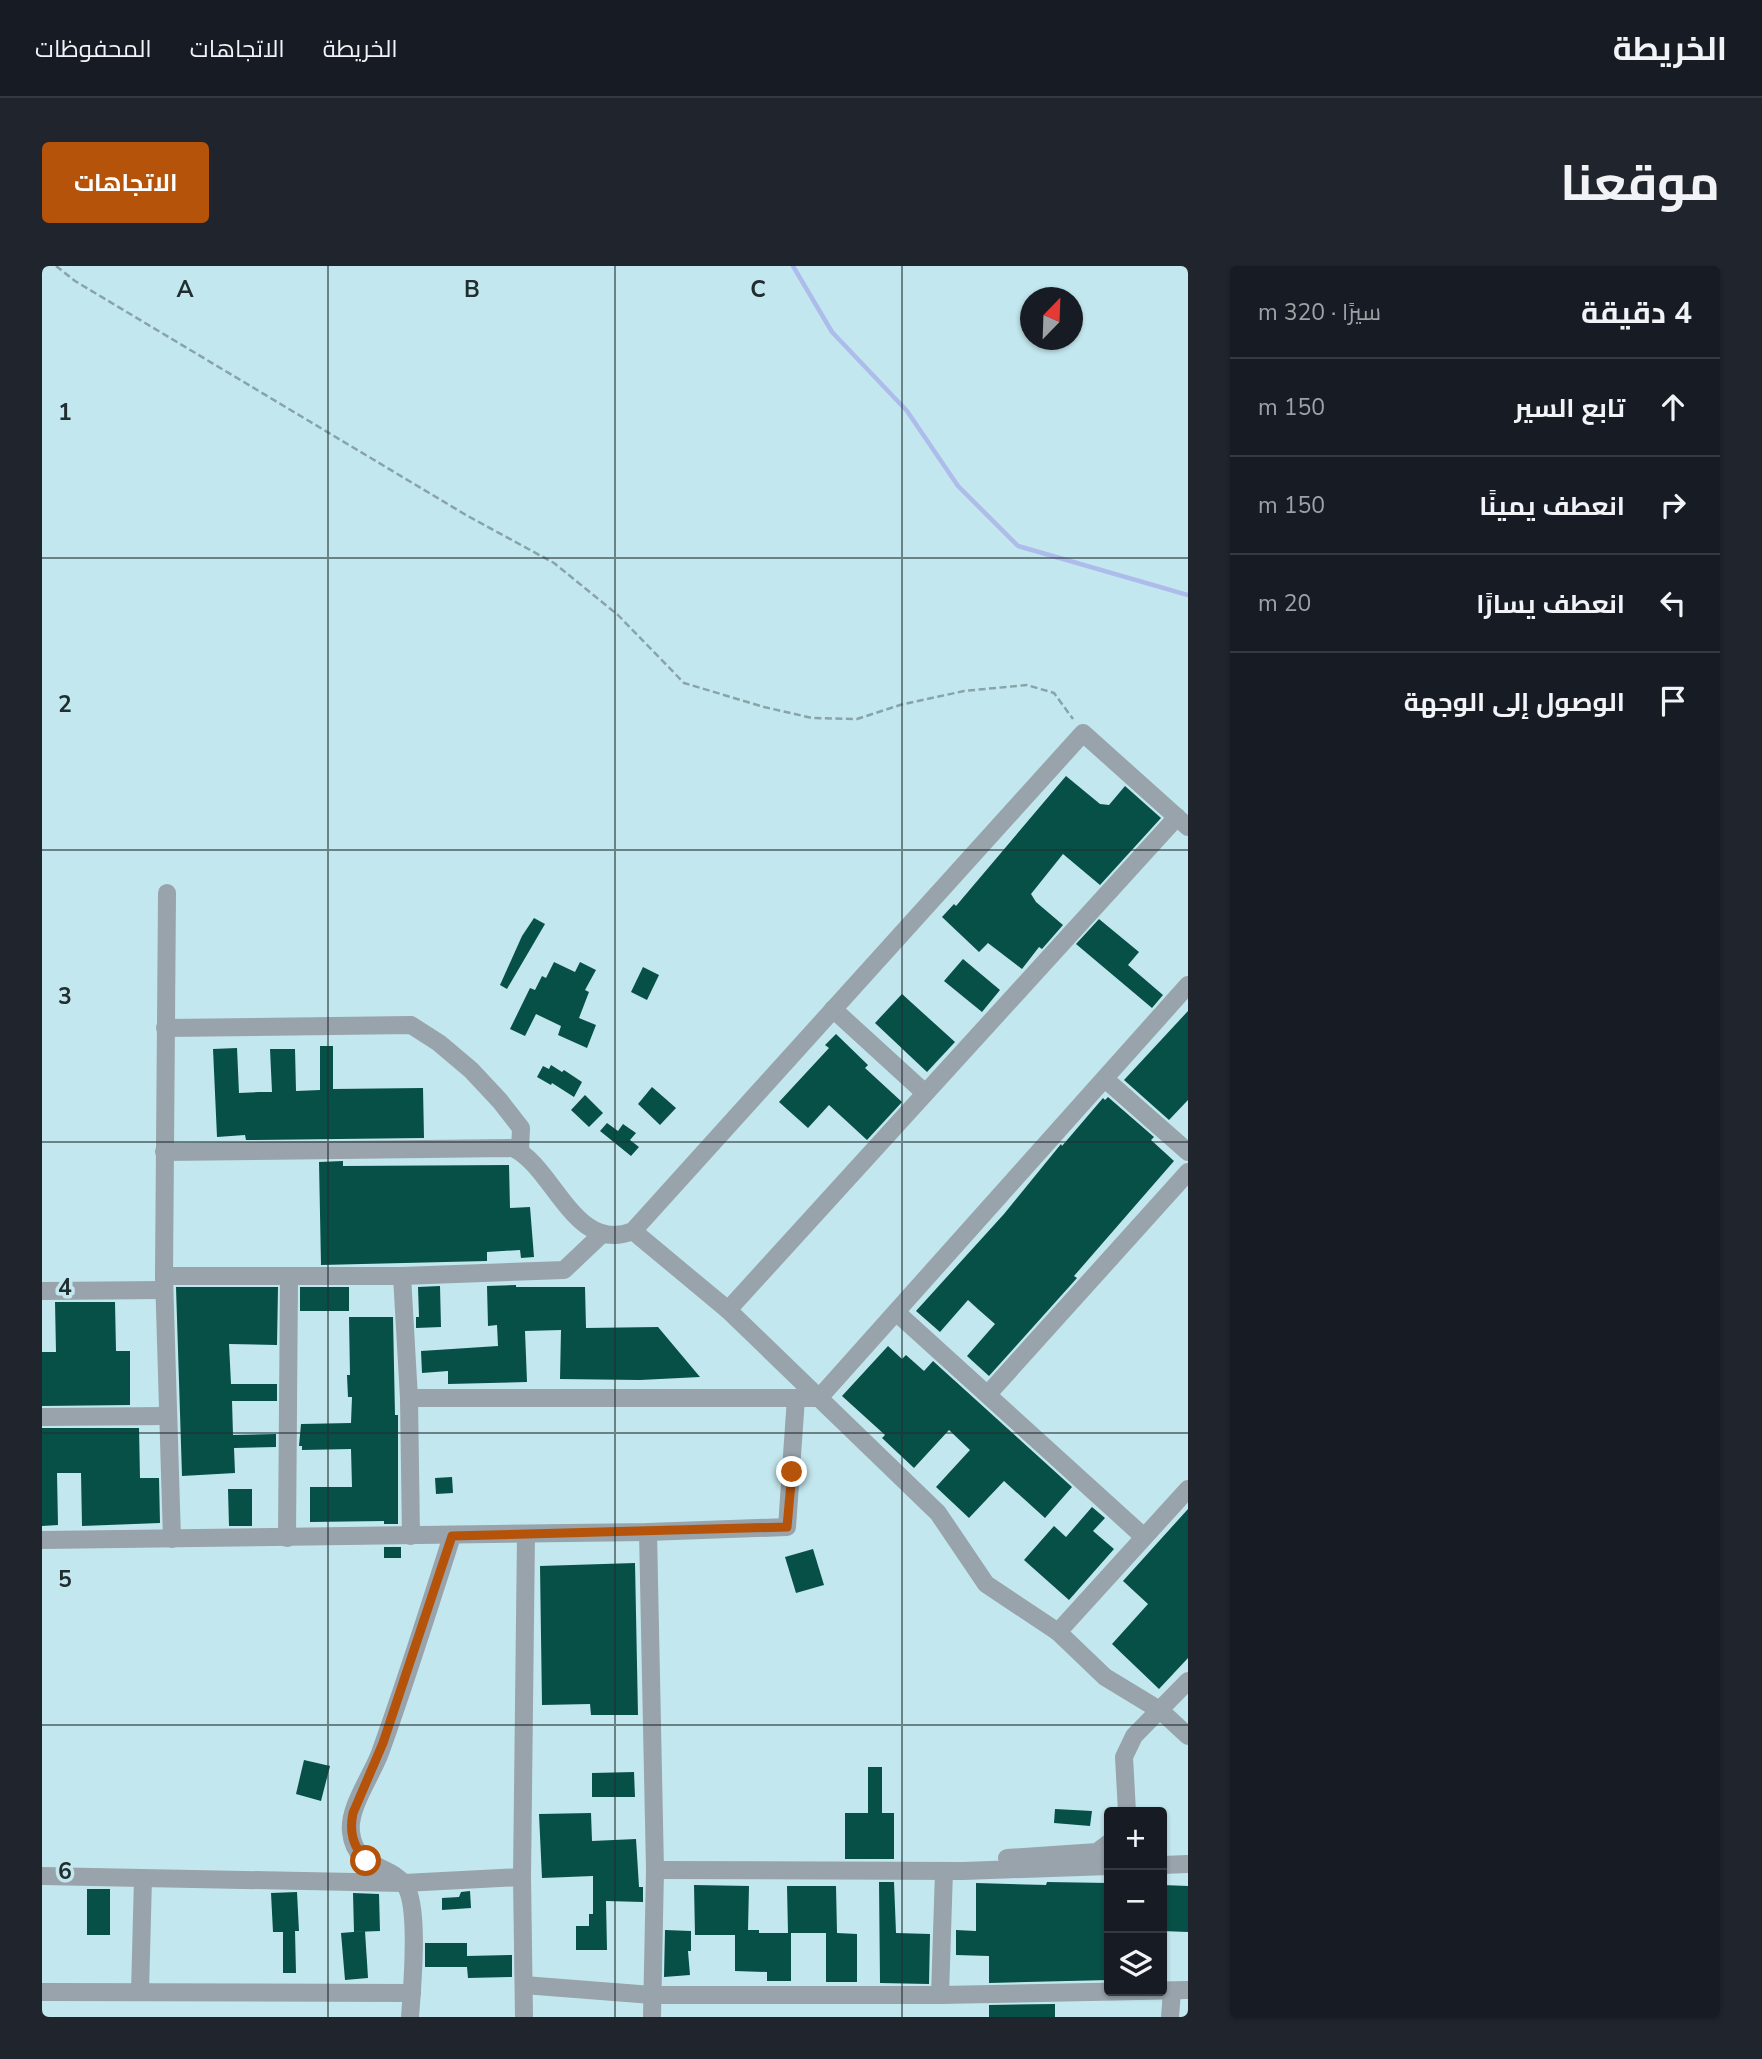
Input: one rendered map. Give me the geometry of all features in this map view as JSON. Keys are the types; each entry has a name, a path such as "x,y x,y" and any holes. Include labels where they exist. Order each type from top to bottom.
{"street":[{"path":"164,1152 505,1146 520,1151 576,1216 602,1234 619,1237 633,1231 1083,733 1182,822 925,1093 728,1310"},
{"path":"167,892 164,1283 172,1539"},
{"path":"409,1398 819,1398 1186,991"},
{"path":"833,1009 925,1093"},
{"path":"165,1028 411,1025 439,1043 471,1070 500,1101 521,1128 520,1151"},
{"path":"1105,1079 1188,1152"},
{"path":"988,1394 1188,1172"},
{"path":"633,1231 728,1310 938,1513 986,1584 1058,1632 1105,1677 1161,1711 1188,1736"},
{"path":"42,1291 289,1276 402,1276 564,1270 602,1234"},
{"path":"287,1538 289,1276"},
{"path":"402,1276 409,1398 411,1536"},
{"path":"896,1312 1144,1538"},
{"path":"42,1540 452,1536 787,1527 796,1398"},
{"path":"42,1417 167,1416"},
{"path":"1058,1632 1188,1489"},
{"path":"648,1532 654,1870 652,2017"},
{"path":"524,2017 522,1877 526,1534"},
{"path":"410,2017 412,1920 409,1893 404,1884 373,1866 360,1854 352,1839 351,1821 383,1743 452,1536"},
{"path":"1127,1807 1124,1757 1134,1736 1188,1681"},
{"path":"963,1871 993,1859 1097,1852 1104,1847"},
{"path":"1167,1865 1188,1864"},
{"path":"654,1870 963,1871 1104,1866"},
{"path":"940,1995 944,1871"},
{"path":"42,1876 404,1884 522,1877"},
{"path":"140,1992 143,1878"},
{"path":"524,1985 652,1995 940,1995 1180,1990 1170,2017"},
{"path":"42,1992 412,1993"}],"path":[{"path":"56,266 75,281 466,516 554,563 618,615 684,683 812,718 857,719 900,705 964,691 1027,685 1054,693 1083,733"}],"building":[{"path":"1066,776 1100,804 1109,805 1125,786 1161,818 1100,885 1063,854 1031,894 1036,902 1063,925 1042,949 1039,947 1022,969 988,943 979,952 942,917 954,904 956,906"},
{"path":"534,918 545,924 507,989 500,985 522,936"},
{"path":"1099,919 1139,952 1128,965 1163,995 1152,1008 1076,944"},
{"path":"963,959 1000,990 982,1012 944,981"},
{"path":"554,962 575,972 580,962 596,970 585,990 589,992 579,1018 596,1025 587,1048 558,1035 561,1026 536,1014 525,1036 510,1029 530,988 535,990 542,976 546,978"},
{"path":"643,967 659,975 647,1000 631,992"},
{"path":"902,994 955,1042 927,1072 875,1023"},
{"path":"1188,1011 1188,1100 1169,1120 1124,1080"},
{"path":"836,1034 868,1065 865,1068 902,1102 867,1140 829,1105 808,1128 779,1102 829,1048 825,1045"},
{"path":"320,1046 333,1046 333,1089 423,1088 424,1138 246,1140 245,1135 217,1137 213,1049 237,1048 239,1093 272,1092 270,1049 295,1049 296,1091 320,1090"},
{"path":"551,1065 582,1082 574,1097 537,1077 543,1066 549,1069"},
{"path":"652,1087 676,1108 660,1125 638,1104"},
{"path":"585,1095 603,1113 589,1127 571,1110"},
{"path":"1108,1097 1154,1137 1151,1140 1174,1161 1074,1276 1077,1278 989,1376 967,1356 995,1324 968,1300 940,1332 916,1311 1004,1214 1061,1144 1062,1146 1103,1098 1105,1100"},
{"path":"607,1123 618,1131 623,1124 636,1133 630,1140 639,1147 631,1156 600,1131"},
{"path":"343,1161 343,1166 509,1165 510,1208 530,1207 534,1257 521,1258 520,1250 487,1252 487,1261 321,1265 319,1162"},
{"path":"440,1286 441,1327 416,1328 416,1317 419,1317 418,1287"},
{"path":"487,1286 585,1287 586,1328 658,1327 700,1377 640,1380 560,1379 561,1330 525,1331 527,1382 448,1384 448,1371 422,1373 421,1351 498,1346 497,1325 488,1326"},
{"path":"176,1287 278,1287 277,1345 229,1344 231,1384 277,1384 277,1401 232,1401 233,1435 276,1434 276,1447 234,1448 235,1473 182,1476"},
{"path":"300,1287 349,1287 349,1311 300,1311"},
{"path":"55,1302 115,1302 116,1351 130,1351 130,1405 42,1406 42,1352 56,1352"},
{"path":"349,1317 393,1317 395,1415 398,1415 398,1524 384,1524 384,1521 310,1522 310,1487 352,1487 351,1449 302,1450 302,1446 299,1446 301,1424 351,1423 352,1397 348,1397 347,1375 350,1375"},
{"path":"888,1346 902,1359 906,1355 924,1371 933,1361 1072,1487 1045,1518 1004,1481 969,1518 936,1487 970,1450 949,1430 914,1468 882,1438 885,1435 842,1396"},
{"path":"42,1428 139,1428 140,1478 159,1478 160,1523 82,1526 81,1473 57,1473 58,1525 42,1526"},
{"path":"452,1477 453,1493 436,1494 435,1478"},
{"path":"228,1489 252,1489 252,1526 229,1526"},
{"path":"1092,1507 1105,1518 1093,1531 1114,1549 1069,1600 1024,1560 1054,1526 1066,1537"},
{"path":"1188,1509 1188,1658 1159,1689 1112,1644 1148,1604 1123,1581"},
{"path":"384,1547 401,1547 401,1558 384,1558"},
{"path":"813,1549 824,1585 796,1593 785,1557"},
{"path":"635,1563 638,1715 591,1715 590,1704 542,1705 540,1566"},
{"path":"304,1760 330,1766 321,1801 296,1794"},
{"path":"868,1767 882,1767 882,1813 894,1813 894,1859 845,1859 845,1813 868,1813"},
{"path":"634,1772 635,1797 592,1797 592,1773"},
{"path":"1055,1809 1092,1811 1090,1826 1054,1823"},
{"path":"591,1813 592,1841 636,1839 639,1887 643,1887 643,1902 606,1901 607,1950 576,1950 576,1926 589,1926 589,1914 593,1914 593,1876 542,1878 539,1814"},
{"path":"879,1882 894,1882 896,1933 930,1934 929,1984 880,1983"},
{"path":"1047,1882 1104,1883 1104,1980 989,1983 989,1956 956,1955 956,1930 976,1931 976,1883 1046,1885"},
{"path":"694,1885 749,1886 748,1930 759,1930 759,1933 788,1933 787,1886 836,1886 837,1933 857,1934 857,1982 826,1982 826,1933 791,1933 791,1981 767,1981 767,1972 735,1971 735,1935 695,1935"},
{"path":"1167,1885 1188,1886 1188,1932 1167,1931"},
{"path":"87,1889 110,1889 110,1935 87,1935"},
{"path":"470,1891 471,1908 442,1910 442,1898 459,1897 461,1892"},
{"path":"297,1892 299,1931 295,1931 296,1973 283,1973 283,1932 273,1932 271,1893"},
{"path":"353,1893 379,1894 380,1931 354,1932"},
{"path":"665,1930 691,1931 691,1951 688,1951 690,1975 664,1977"},
{"path":"365,1931 368,1978 345,1980 341,1933"},
{"path":"425,1943 467,1943 467,1956 512,1955 512,1977 468,1978 467,1967 425,1967"},
{"path":"1055,2004 1055,2017 989,2017 989,2005"}],"waterway":[{"path":"793,266 832,332 907,411 958,486 1018,546 1188,595"}],"route":[{"path":"366,1861 352,1839 353,1813 383,1743 452,1536 787,1527 792,1472"}]}
